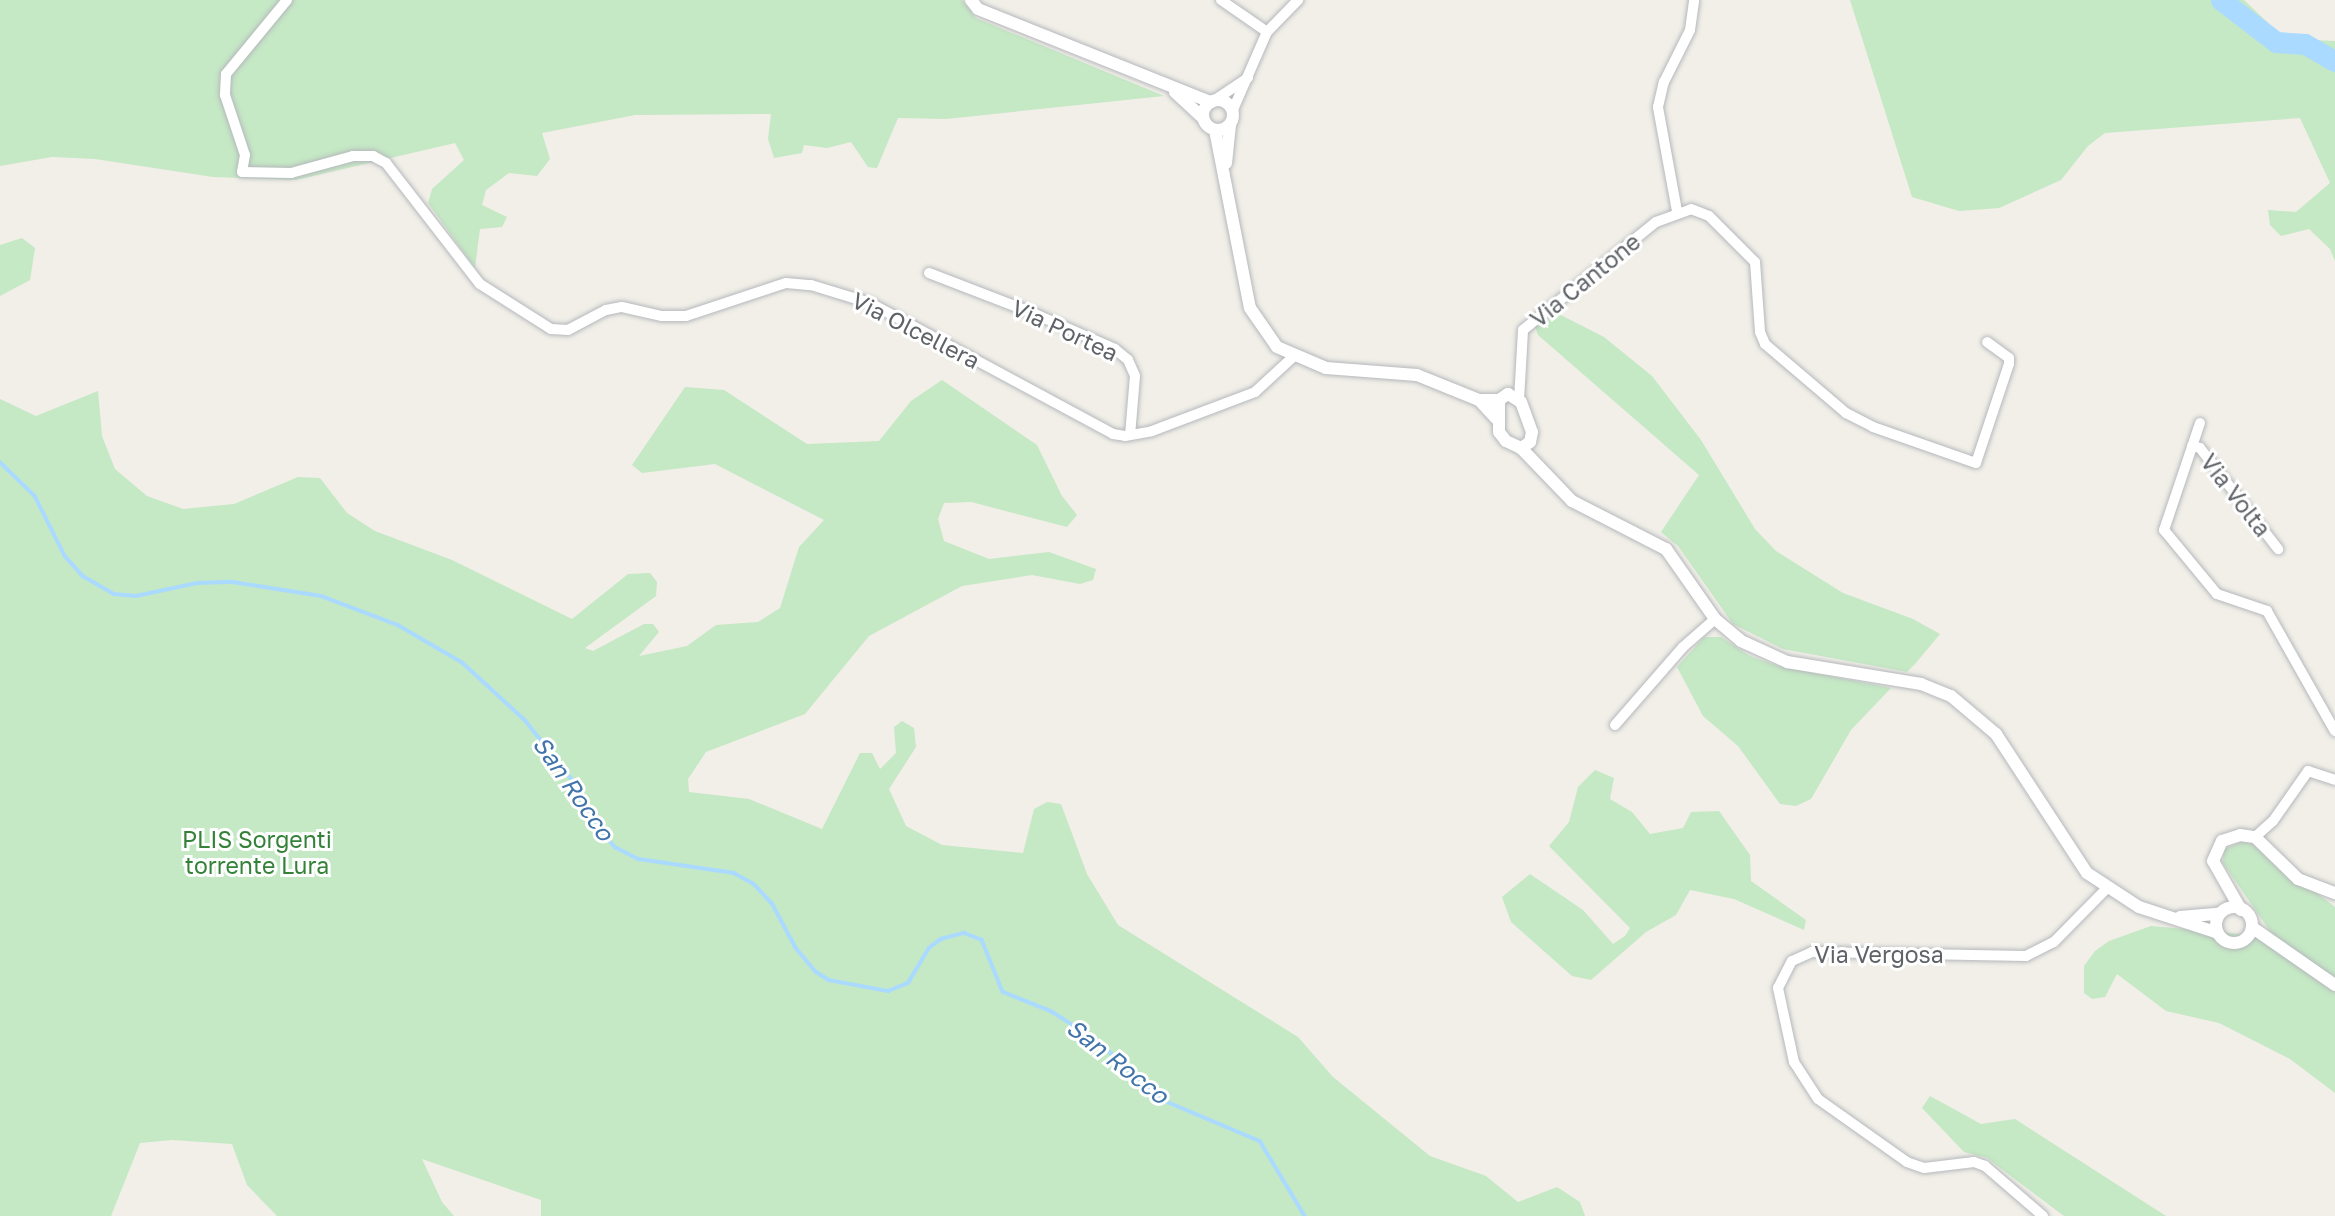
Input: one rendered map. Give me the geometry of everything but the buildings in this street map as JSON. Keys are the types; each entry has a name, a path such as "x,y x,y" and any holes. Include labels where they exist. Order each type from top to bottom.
{"street":[{"name":"Via Olcellera","path":"287,0 226,74 225,95 245,155 242,172 291,173 353,156 373,156 386,163 480,284 551,329 568,330 606,310 622,307 662,316 686,316 786,283 811,285 870,303 1113,434 1130,435"},
{"path":"971,0 978,9 1172,90 1226,103 1231,118"},
{"path":"1221,0 1267,32"},
{"path":"1225,170 1231,118 1267,32 1298,0"},
{"path":"1677,212 1658,107 1664,82 1690,30 1694,0"},
{"path":"1203,118 1213,101 1251,75"},
{"path":"1172,90 1214,130 1225,170 1250,308 1264,334 1293,357 1326,368 1417,375 1479,400 1496,418 1506,441 1521,449 1573,501 1666,549 1715,619 1741,641 1787,662 1921,684 1951,696 1996,734 2087,873 2140,907 2218,933 2234,942 2248,941 2280,950"},
{"path":"1214,130 1231,118"},
{"name":"Via Cantone","path":"1509,398 1519,380 1523,330 1656,222 1691,209 1709,216 1755,262 1760,332 1765,344 1846,413 1873,427 1976,463 2009,364 2009,358 1987,342"},
{"name":"Via Portea","path":"929,273 1115,349 1128,360 1135,376 1130,435"},
{"path":"1130,435 1255,392 1293,357"},
{"path":"1479,400 1509,398 1528,416 1531,436 1543,471"},
{"path":"1496,418 1509,398"},
{"name":"Via Volta","path":"2200,424 2164,530 2217,594 2267,611 2335,731"},
{"path":"1521,449 1531,436"},
{"name":"Via Volta","path":"2192,446 2200,448 2278,548"},
{"path":"1615,725 1683,647 1715,619"},
{"path":"2335,780 2308,771 2273,821 2255,837 2230,837 2217,846 2215,869 2253,928 2280,950 2335,985"},
{"path":"2255,837 2298,879 2335,893"},
{"name":"Via Vergosa","path":"2043,1216 1986,1166 1974,1163 1924,1168 1907,1162 1818,1099 1794,1062 1778,988 1792,961 1812,952 2026,956 2054,942 2107,888"},
{"path":"2218,933 2220,911 2228,891"},
{"path":"2177,918 2241,910"},
{"path":"2248,941 2253,928"}],"green space":[{"path":"0,0 962,0 976,18 1164,96 946,119 898,118 877,168 868,167 851,142 827,148 804,145 802,153 774,158 768,139 771,114 635,115 542,133 550,159 537,176 509,173 486,190 482,205 507,217 502,227 480,229 475,268 428,203 432,189 464,160 455,143 296,180 213,177 95,159 52,157 0,166"},
{"path":"1850,0 2244,0 2285,39 2335,41 2335,261 2330,249 2309,229 2281,236 2270,225 2268,210 2296,212 2330,183 2300,118 2105,133 2088,146 2061,180 1999,208 1959,211 1912,197"},
{"path":"22,238 35,248 30,280 0,296 0,245"},
{"path":"1555,312 1604,337 1652,376 1701,440 1755,529 1776,551 1843,593 1913,619 1940,634 1907,672 1783,649 1733,624 1678,546 1661,532 1699,475 1538,335 1535,327"},
{"name":"PLIS Sorgenti torrente Lura","path":"942,380 1037,445 1062,496 1077,515 1067,527 971,502 944,503 938,519 944,541 989,559 1049,552 1096,569 1093,580 1080,584 1032,575 962,586 869,636 805,714 706,752 688,779 689,792 749,799 822,829 860,753 872,753 880,769 896,753 894,727 902,721 914,728 916,747 889,789 906,826 942,845 1023,853 1034,809 1047,802 1061,804 1087,874 1118,925 1298,1037 1333,1077 1430,1156 1486,1176 1518,1202 1557,1187 1580,1202 1585,1216 541,1216 541,1200 422,1159 442,1202 454,1216 277,1216 247,1185 232,1144 172,1140 140,1143 111,1216 0,1216 0,399 36,416 98,391 102,436 115,469 147,496 183,509 234,504 298,477 320,478 347,513 375,531 452,560 572,619 628,574 650,573 657,582 656,596 585,648 593,651 644,624 653,624 659,632 639,656 687,646 716,625 758,622 780,608 799,547 824,520 715,464 642,473 632,465 685,387 724,390 807,444 879,441 911,401"},
{"path":"1704,637 1721,637 1750,656 1778,666 1891,688 1851,730 1811,799 1796,806 1780,804 1738,746 1703,716 1677,667"},
{"path":"1595,770 1614,778 1610,799 1632,812 1650,834 1683,828 1691,812 1719,811 1750,855 1751,881 1806,920 1804,930 1734,899 1690,890 1676,915 1646,932 1591,980 1572,976 1511,922 1502,897 1530,874 1583,910 1613,944 1625,936 1630,928 1549,846 1569,822 1578,787"},
{"path":"2241,842 2254,844 2335,907 2335,1093 2290,1059 2219,1023 2166,1011 2117,974 2105,997 2092,999 2084,993 2084,966 2095,951 2109,941 2151,926 2274,937 2223,863 2224,849"},
{"path":"1930,1096 1981,1124 2015,1119 2166,1216 2064,1216 1987,1158 1964,1152 1922,1108"}],"waterway":[{"path":"2221,0 2276,42 2305,44 2335,61"},
{"name":"San Rocco","path":"0,462 35,496 65,556 83,576 114,594 136,596 197,583 233,582 321,596 398,625 463,663 526,721 573,781 594,822 615,847 639,859 734,873 754,884 772,903 796,948 815,971 829,980 888,991 908,983 929,948 941,939 964,933 982,940 1003,992 1051,1011 1098,1041 1158,1098 1260,1141 1305,1216"}]}
